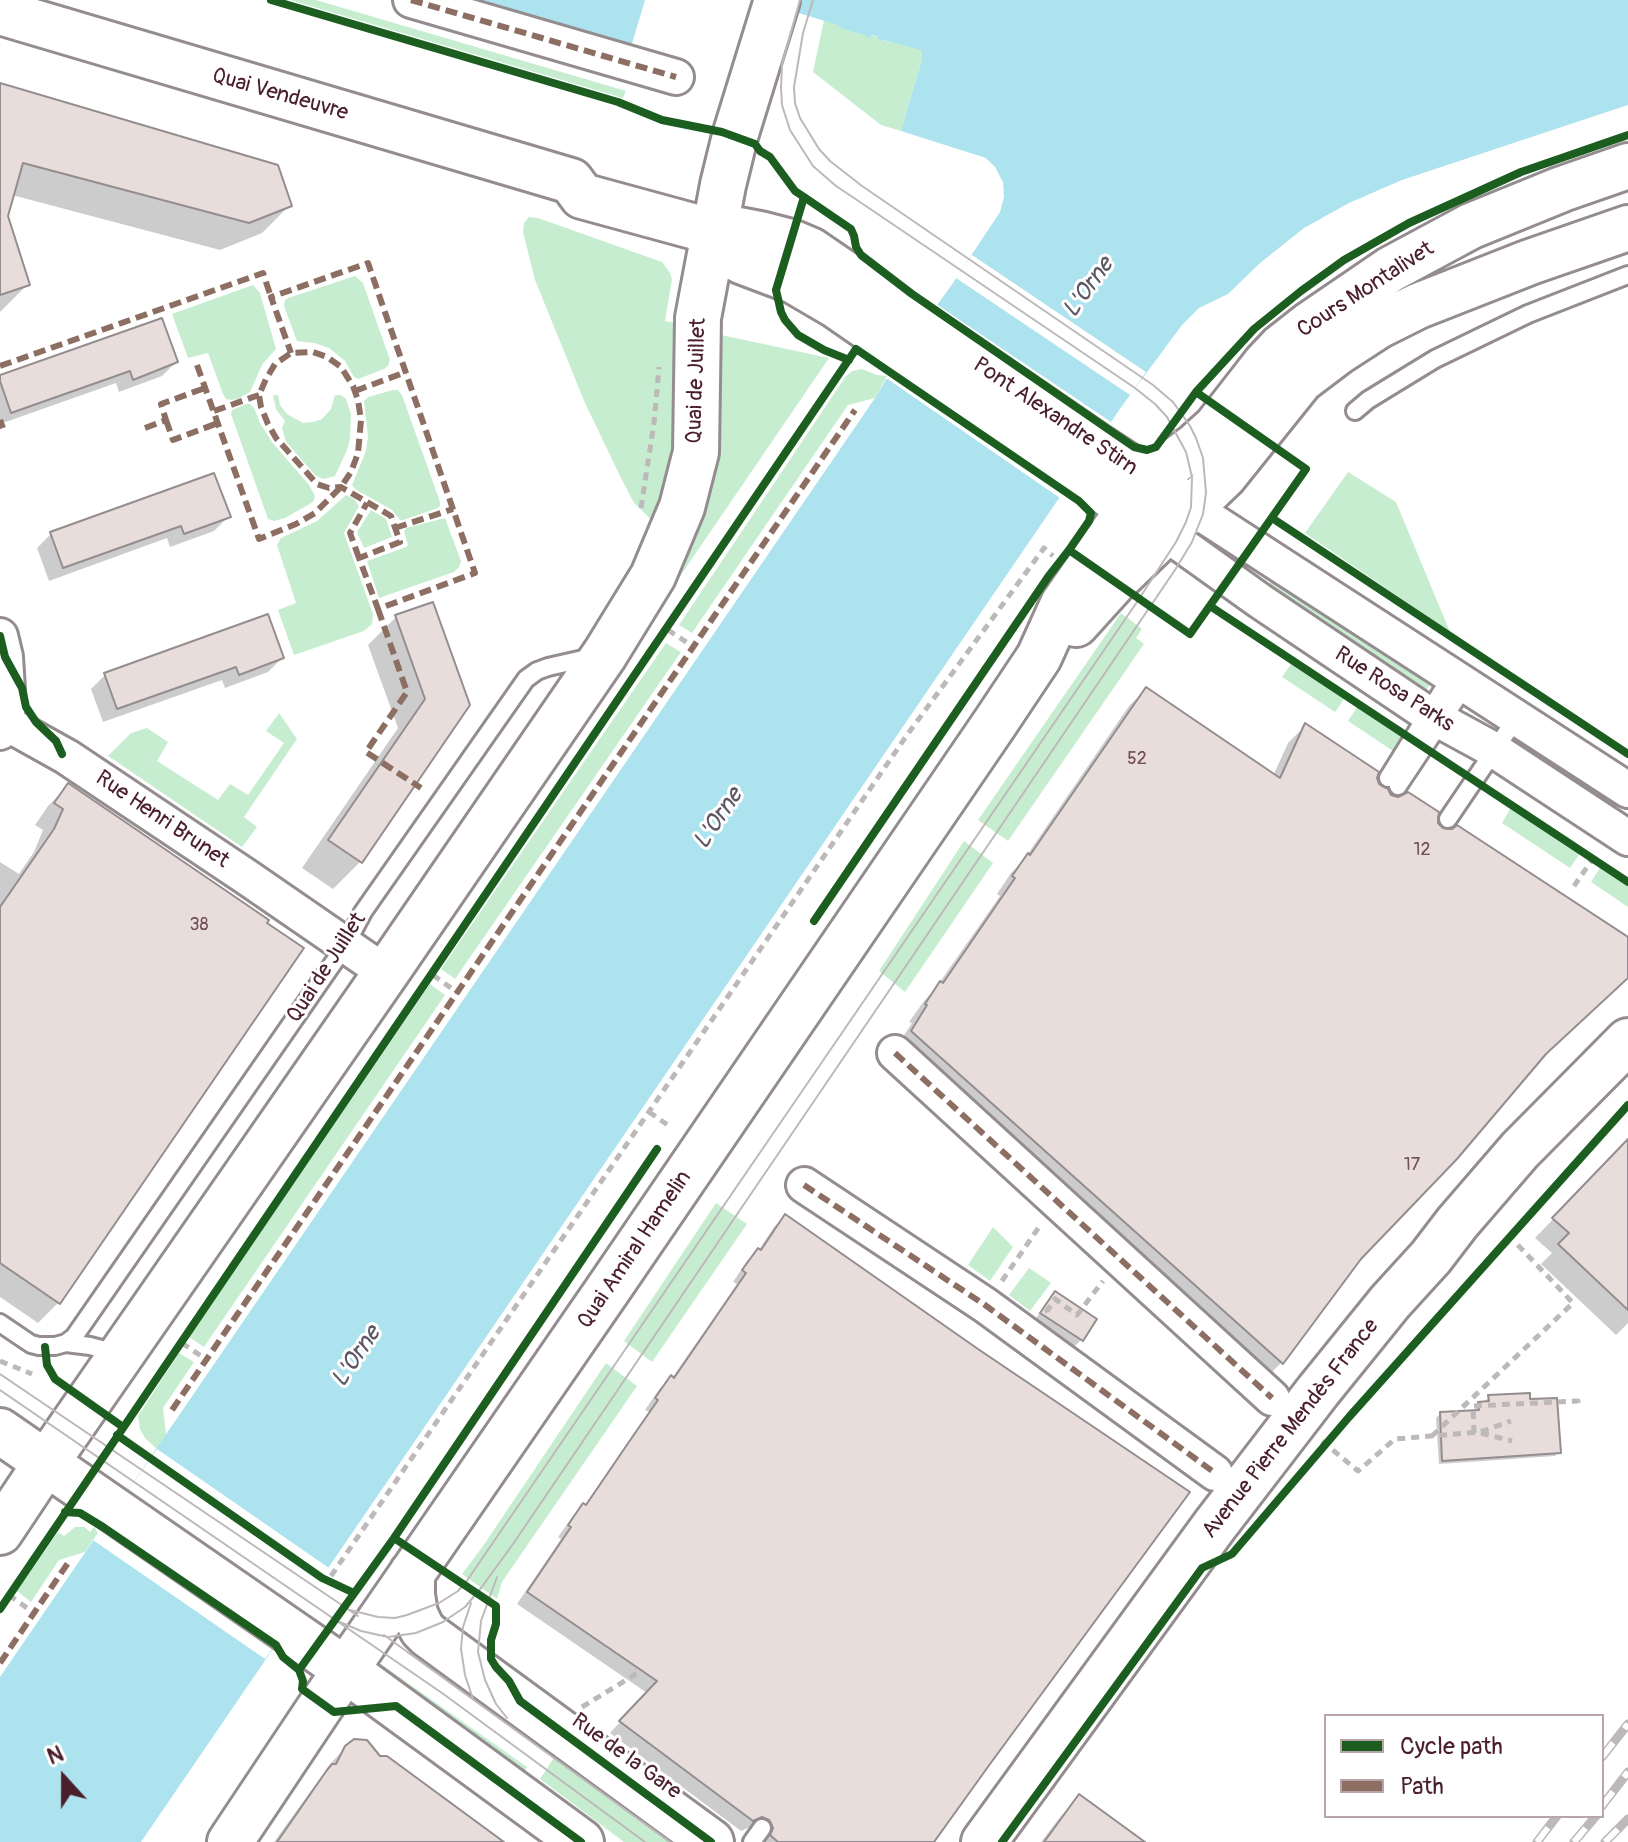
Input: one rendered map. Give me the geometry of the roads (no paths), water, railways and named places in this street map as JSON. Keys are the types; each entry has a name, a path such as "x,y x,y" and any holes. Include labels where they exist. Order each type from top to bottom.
{"main road":[{"name":"Quai de Juillet","path":"3,1524 605,654 653,576 682,507 696,452 698,318 723,185 776,3"},
{"name":"Quai Vendeuvre","path":"0,12 564,192"},
{"name":"Quai Vendeuvre","path":"0,37 714,232 734,229 791,242 810,250 912,339"},
{"name":"Cours Montalivet","path":"1139,494 1216,427 1281,347 1391,269 1471,226 1628,166"},
{"name":"Cours Montalivet","path":"1178,520 1224,476 1301,380 1357,339 1418,306 1628,228"},
{"name":"Pont Alexandre Stirn","path":"912,339 1178,520"},
{"name":"Quai Amiral Hamelin","path":"230,1842 1039,657 1063,604 1139,494"},
{"name":"Quai Amiral Hamelin","path":"1039,657 1082,619 1178,520"},
{"name":"Avenue Pierre Mendès France","path":"984,1842 1215,1525 1284,1408 1390,1302 1520,1150 1628,1041"},
{"path":"0,1431 346,1670 581,1842"},
{"name":"Rue de la Gare","path":"412,1573 415,1614 428,1635 711,1842"}],"street":[{"path":"411,0 676,77"},
{"name":"Rue Rosa Parks","path":"1178,520 1459,680 1628,790"},
{"name":"Rue Rosa Parks","path":"1178,520 1260,601 1435,718 1494,750 1628,838"},
{"name":"Rue Henri Brunet","path":"0,636 8,681 3,728 67,757 386,973"},
{"path":"895,1053 1284,1408"},
{"path":"804,1185 985,1305 1215,1473"}],"lane":[{"path":"508,178 521,178 552,187 557,185 564,192"},
{"path":"1355,411 1435,359 1528,314 1628,275"},
{"name":"Quai de Juillet","path":"66,1343 74,1337 345,946 363,912 526,679 548,667 605,654"},
{"path":"1393,782 1459,680"},
{"path":"1448,819 1517,717"},
{"path":"0,1323 31,1344 55,1346 66,1343 121,1355"}],"water":[{"path":"471,0 645,0 631,47"},
{"name":"L'Orne","path":"756,0 1628,0 1628,105 1402,180 1349,203 1304,228 1260,263 1228,294 1199,308 1182,325 1122,406 141,1842 0,1842 0,1677 1000,212 1004,197 1003,182 986,158 901,131 922,59 921,50 879,41 872,35 865,37 838,25"}],"tram line":[{"path":"350,1610 395,1618 439,1603 466,1582 1139,599 1176,542 1191,507 1192,477 1186,452 1167,417 1155,404 836,186 813,166 790,130 782,105 782,64 800,0"},
{"path":"340,1622 388,1637 416,1633 443,1622 465,1607 481,1588 1175,570 1192,542 1203,514 1206,493 1203,458 1190,426 1173,402 1153,385 862,186 819,149 800,118 794,87 803,33 813,0"},
{"path":"0,1374 358,1616"},
{"path":"0,1390 442,1693 645,1842"},
{"path":"497,1577 481,1621 478,1652 485,1680 496,1704 507,1718"},
{"path":"471,1603 463,1627 461,1649 473,1699"},
{"path":"384,1635 670,1842"}],"railway":[{"path":"1604,1754 1628,1724"},
{"path":"1604,1803 1628,1772"},
{"path":"1537,1842 1555,1818"},
{"path":"1574,1842 1594,1818"},
{"path":"1605,1842 1628,1819"}]}
